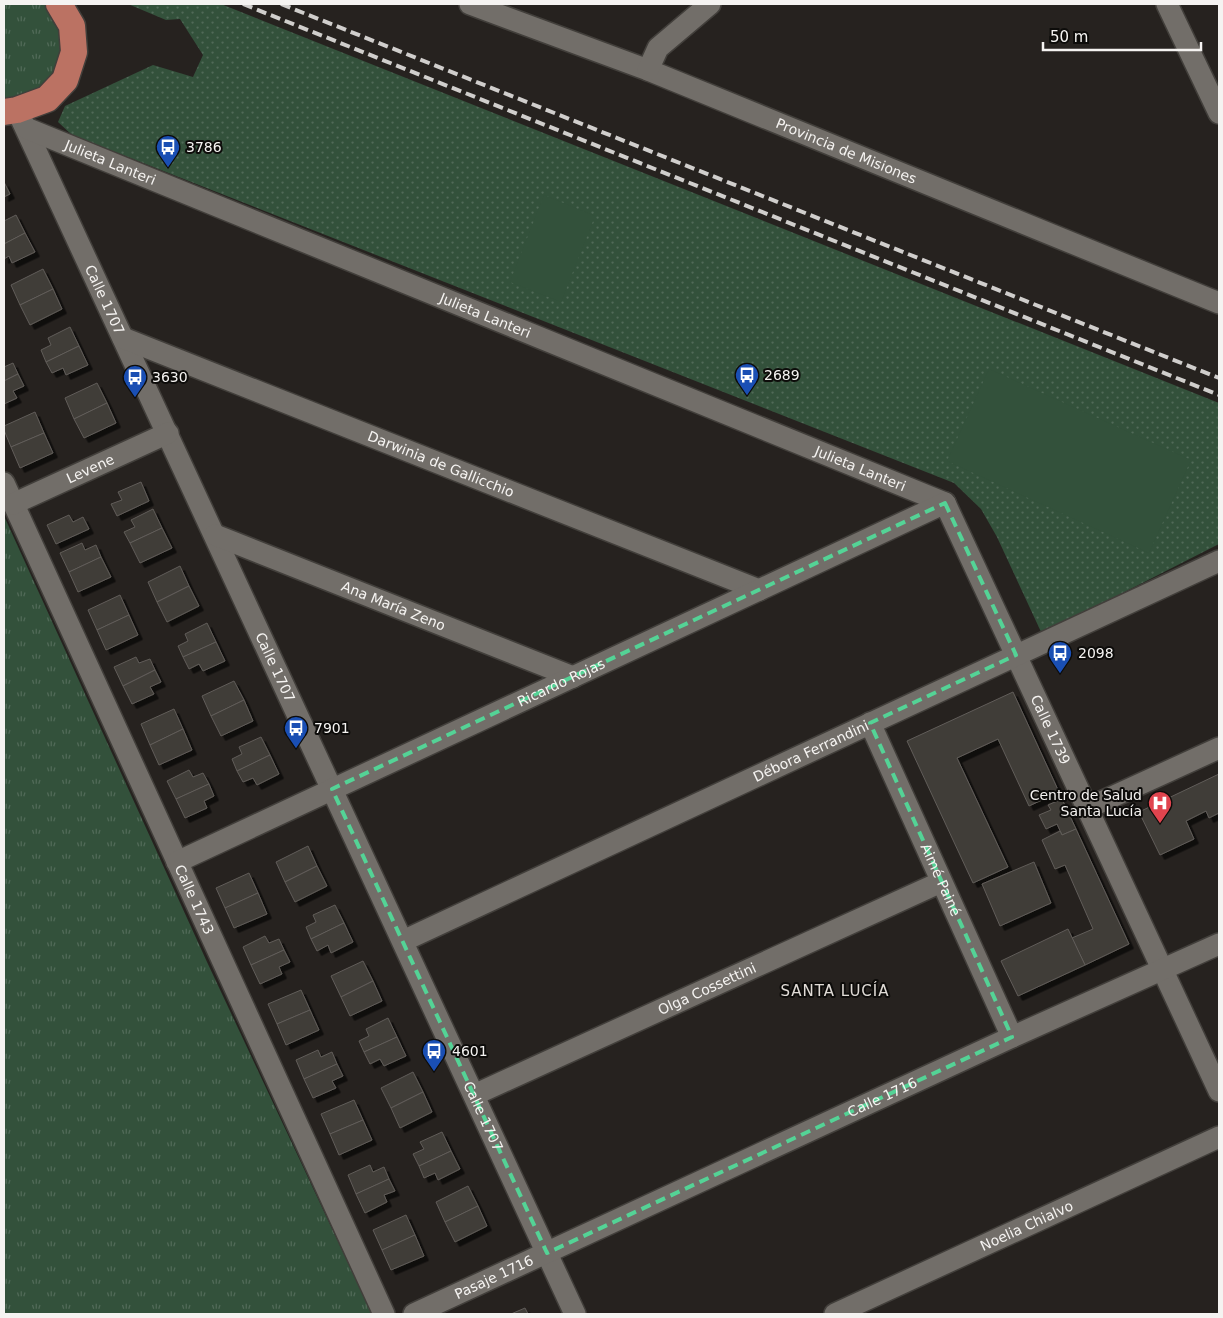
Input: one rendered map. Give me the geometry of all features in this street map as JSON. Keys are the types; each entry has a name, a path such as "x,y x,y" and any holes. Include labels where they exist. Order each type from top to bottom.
{"main road":[{"path":"16,117 47,99 66,80 74,52 72,26 59,4"}],"street":[{"name":"Provincia de Misiones","path":"470,4 648,70 1219,303"},
{"path":"648,70 658,48 710,4"},
{"path":"1167,4 1219,114"},
{"name":"Calle 1707","path":"16,117 124,338 575,1314"},
{"name":"Julieta Lanteri","path":"16,117 946,503"},
{"name":"Darwinia de Gallicchio","path":"124,338 759,590"},
{"name":"Levene","path":"13,504 168,433"},
{"name":"Calle 1743","path":"4,483 384,1314"},
{"name":"Ricardo Rojas","path":"177,862 946,503"},
{"name":"Calle 1739","path":"946,503 1219,1091"},
{"name":"Ana María Zeno","path":"215,535 573,677"},
{"name":"Débora Ferrandini","path":"403,941 1219,561"},
{"name":"Aimé Painé","path":"870,723 1012,1038"},
{"path":"1088,808 1219,748"},
{"name":"Olga Cossettini","path":"474,1096 941,882"},
{"name":"Calle 1716","path":"547,1253 1219,944"},
{"name":"Noelia Chialvo","path":"835,1314 1219,1137"},
{"name":"Pasaje 1716","path":"414,1314 547,1253"}],"highlighted area":[{"path":"945,503 1016,655 870,723 1012,1037 547,1253 332,789"}],"green space":[{"path":"4,4 59,4 65,80 4,112"},
{"path":"128,4 221,4 1219,403 1219,544 1042,634 997,537 981,509 954,483 72,135 58,122 65,106 153,65 193,77 203,55 180,19 166,20"},
{"path":"544,195 595,216 561,302 510,282"},
{"path":"989,369 1191,460 1149,553 947,461"},
{"path":"4,516 207,962 372,1314 4,1314"}],"building":[{"path":"4,182 10,194 4,197"},
{"path":"16,215 25,233 4,244 4,221"},
{"path":"25,233 35,252 12,263 9,256 4,259 4,244"},
{"path":"43,269 53,289 20,305 11,285"},
{"path":"53,289 62,309 30,325 20,305"},
{"path":"70,327 79,346 46,362 41,350 51,345 48,338"},
{"path":"79,346 88,365 66,375 63,368 52,373 46,362"},
{"path":"13,363 18,374 4,381 4,367"},
{"path":"18,374 24,386 13,391 17,398 4,404 4,381"},
{"path":"97,383 107,403 74,419 65,398"},
{"path":"107,403 116,423 84,438 74,419"},
{"path":"35,412 44,433 11,447 4,426"},
{"path":"44,433 53,453 20,468 11,447"},
{"path":"141,482 149,501 117,516 111,504 122,500 118,492"},
{"path":"153,509 162,528 130,543 124,532 135,527 131,520"},
{"path":"69,515 73,522 83,517 89,529 56,544 47,525"},
{"path":"162,528 172,548 140,563 130,543"},
{"path":"82,543 85,550 96,545 101,557 69,572 60,553"},
{"path":"101,557 111,577 78,592 69,572"},
{"path":"180,566 189,586 157,602 148,582"},
{"path":"189,586 199,606 167,622 157,602"},
{"path":"120,595 129,615 97,630 88,610"},
{"path":"129,615 138,635 106,650 97,630"},
{"path":"207,623 216,642 183,657 178,646 188,641 185,634"},
{"path":"216,642 225,661 203,671 199,664 189,669 183,657"},
{"path":"136,657 139,663 150,659 155,670 123,686 114,667"},
{"path":"155,670 161,682 150,687 154,694 132,704 123,686"},
{"path":"234,681 244,700 211,716 202,696"},
{"path":"1013,692 1059,792 1029,806 998,739 957,758 1008,867 973,883 907,741"},
{"path":"244,700 253,721 221,736 211,716"},
{"path":"174,709 183,729 150,745 141,724"},
{"path":"183,729 192,750 159,765 150,745"},
{"path":"261,737 270,755 237,771 232,759 242,754 239,747"},
{"path":"270,755 279,774 257,785 253,778 243,782 237,771"},
{"path":"189,770 193,777 203,773 209,784 176,799 167,781"},
{"path":"1219,774 1219,813 1209,818 1206,811 1186,821 1194,839 1160,855 1139,812"},
{"path":"209,784 214,796 204,801 207,808 185,818 176,799"},
{"path":"1062,799 1076,829 1062,835 1057,824 1046,829 1039,815 1051,810 1048,805"},
{"path":"1076,829 1129,944 1085,965 1072,938 1093,929 1065,865 1055,869 1042,840 1060,831 1062,835"},
{"path":"308,846 317,866 285,882 276,862"},
{"path":"1034,862 1051,903 1000,926 982,884"},
{"path":"317,866 327,886 295,902 285,882"},
{"path":"249,873 258,893 225,908 216,888"},
{"path":"258,893 267,914 234,928 225,908"},
{"path":"335,905 344,923 311,939 306,927 316,922 313,915"},
{"path":"344,923 353,942 331,953 328,945 317,951 311,939"},
{"path":"1068,929 1085,965 1018,996 1001,961"},
{"path":"265,936 269,943 279,939 284,950 251,965 243,947"},
{"path":"284,950 290,962 279,967 282,974 260,984 251,965"},
{"path":"363,961 373,981 341,997 331,976"},
{"path":"373,981 382,1001 350,1016 341,997"},
{"path":"301,990 310,1010 277,1024 268,1004"},
{"path":"310,1010 319,1030 286,1045 277,1024"},
{"path":"388,1018 397,1037 364,1052 359,1041 369,1036 366,1029"},
{"path":"397,1037 406,1056 384,1066 380,1059 370,1064 364,1052"},
{"path":"318,1050 321,1057 332,1052 337,1064 304,1079 296,1060"},
{"path":"337,1064 343,1076 332,1081 336,1088 313,1098 304,1079"},
{"path":"413,1072 423,1092 391,1108 381,1088"},
{"path":"423,1092 432,1112 400,1128 391,1108"},
{"path":"354,1100 363,1120 330,1134 321,1114"},
{"path":"363,1120 372,1140 339,1155 330,1134"},
{"path":"442,1132 451,1151 419,1166 413,1154 424,1149 420,1142"},
{"path":"451,1151 460,1169 438,1180 435,1173 424,1178 419,1166"},
{"path":"370,1165 373,1172 384,1167 389,1179 356,1194 348,1175"},
{"path":"389,1179 395,1191 384,1195 387,1202 365,1213 356,1194"},
{"path":"468,1186 478,1206 445,1222 436,1202"},
{"path":"478,1206 487,1226 455,1242 445,1222"},
{"path":"406,1215 415,1235 382,1250 373,1230"},
{"path":"415,1235 424,1256 391,1270 382,1250"},
{"path":"525,1308 528,1314 511,1314"}],"railway":[{"path":"243,4 1219,395"},
{"path":"281,4 1219,378"}],"place":[{"name":"3786","path":"168,168"},
{"name":"2689","path":"747,396"},
{"name":"3630","path":"135,398"},
{"name":"2098","path":"1060,674"},
{"name":"7901","path":"296,749"},
{"name":"Centro de Salud Santa Lucía","path":"1160,824"},
{"name":"4601","path":"434,1072"}],"district":[{"name":"SANTA LUCÍA","path":"835,991"}]}
